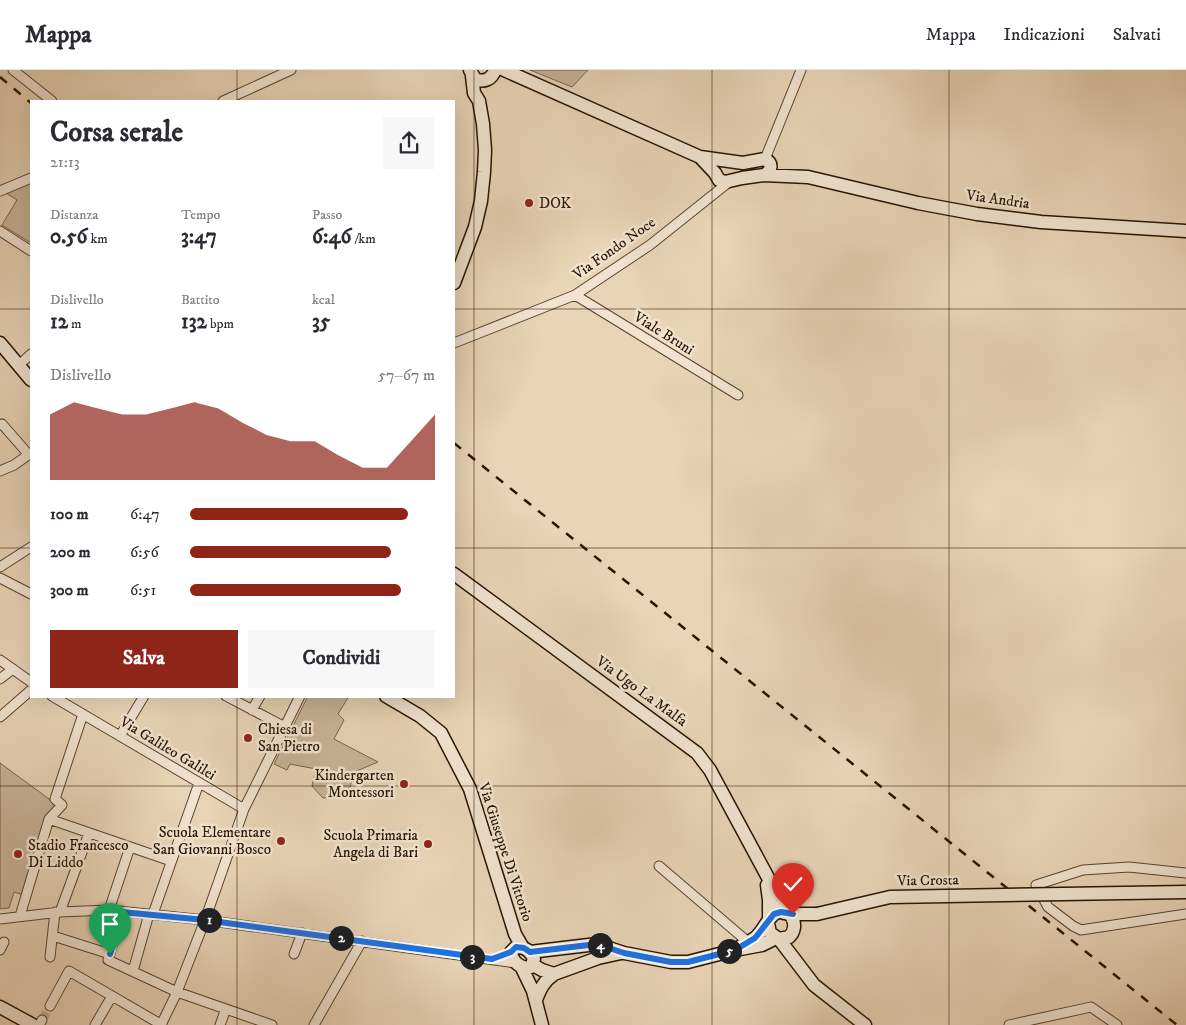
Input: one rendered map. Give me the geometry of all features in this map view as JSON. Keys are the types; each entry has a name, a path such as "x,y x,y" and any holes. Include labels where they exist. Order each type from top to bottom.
{"main road":[{"path":"471,73 479,80 497,73 700,157 743,163 766,160 770,164 771,169 764,175"},
{"path":"455,280 475,227 481,201 485,150 478,101 474,93 471,73"},
{"path":"478,101 497,73"},
{"path":"700,157 715,172 720,181 729,182"},
{"path":"715,172 716,164 723,159"},
{"name":"Via Andria","path":"766,160 808,177 918,203 977,214 1041,222 1186,231"},
{"name":"Via Andria","path":"764,175 808,177"},
{"name":"Via Fondo Noce","path":"729,182 764,175"},
{"path":"0,344 30,379"},
{"name":"Via Ugo La Malfa","path":"455,575 697,753 710,770 786,913"},
{"name":"Via Giuseppe Di Vittorio","path":"389,698 420,716 441,733 470,789 542,1025"},
{"path":"766,874 770,933 814,984 865,1025"},
{"name":"Via Crosta","path":"816,914 890,896 1186,892"},
{"path":"735,950 755,938 777,913 816,914"},
{"path":"786,913 793,918 799,966"},
{"path":"522,958 597,944 624,953 671,962 688,962 762,945 777,939 786,939 794,930 816,914"},
{"path":"534,996 547,978 554,974 598,958 624,953"},
{"path":"522,958 542,970 554,974"},
{"path":"0,1007 38,1023"}],"street":[{"path":"13,70 51,100"},
{"path":"225,100 292,70"},
{"path":"766,160 801,70"},
{"path":"0,191 30,178"},
{"name":"Via Fondo Noce","path":"455,343 575,295 650,245 729,182"},
{"path":"1169,230 1186,227"},
{"path":"0,231 30,250"},
{"name":"Viale Bruni","path":"575,295 738,395"},
{"path":"19,365 30,355"},
{"path":"0,425 2,424 30,454 0,471"},
{"path":"0,567 30,548"},
{"path":"0,578 30,593"},
{"path":"0,660 30,681"},
{"path":"0,680 13,669"},
{"path":"0,717 30,691"},
{"name":"Via Galileo Galilei","path":"55,698 244,809"},
{"path":"120,736 143,698"},
{"path":"230,698 285,727"},
{"path":"252,710 259,698"},
{"path":"50,1006 69,971 161,1025 177,992 205,920 244,809 299,698"},
{"path":"20,916 49,819 62,805 55,800 83,714"},
{"path":"133,972 151,914 198,782"},
{"path":"49,819 171,861"},
{"path":"50,957 58,912 89,833"},
{"path":"109,910 130,847"},
{"path":"659,866 748,942"},
{"path":"1186,873 1129,867 1083,870 1036,885 1048,907 1073,926 1082,930 1186,914"},
{"path":"0,919 58,912 109,910 205,920 492,959 522,958"},
{"path":"109,957 122,912"},
{"path":"294,954 302,933"},
{"path":"53,936 109,957 133,972 177,992 268,1024"},
{"path":"314,1025 362,941"},
{"path":"94,1025 112,996"},
{"path":"1009,1025 1091,1007 1117,1025"},
{"path":"220,1025 226,1009"}],"shaded area":[{"path":"530,70 588,70 572,87"},
{"path":"30,183 30,242 2,225 17,200 6,193"},
{"path":"307,698 348,698 338,714 344,720 334,739 378,762 352,773 347,793 344,796 335,798 323,798 312,786 316,769 290,764 287,770 274,764"},
{"name":"Stadio Francesco Di Liddo","path":"0,763 56,804 47,815 23,895 14,892 9,908 0,909"}],"tunnel":[{"path":"42,1020 50,1006"}],"railway":[{"path":"0,77 30,102"},
{"path":"455,444 1177,1025"}],"place":[{"name":"DOK","path":"529,203"},
{"name":"Chiesa di San Pietro","path":"248,738"},
{"name":"Kindergarten Montessori","path":"404,784"},
{"name":"Scuola Elementare San Giovanni Bosco","path":"281,841"},
{"name":"Scuola Primaria Angela di Bari","path":"428,844"},
{"name":"Stadio Francesco Di Liddo","path":"18,854"}],"route":[{"path":"110,954 122,912 205,920 492,959 511,952 516,947 524,948 530,952 597,944 624,953 671,962 688,962 735,950 755,938 774,914 781,912 793,914"}]}
